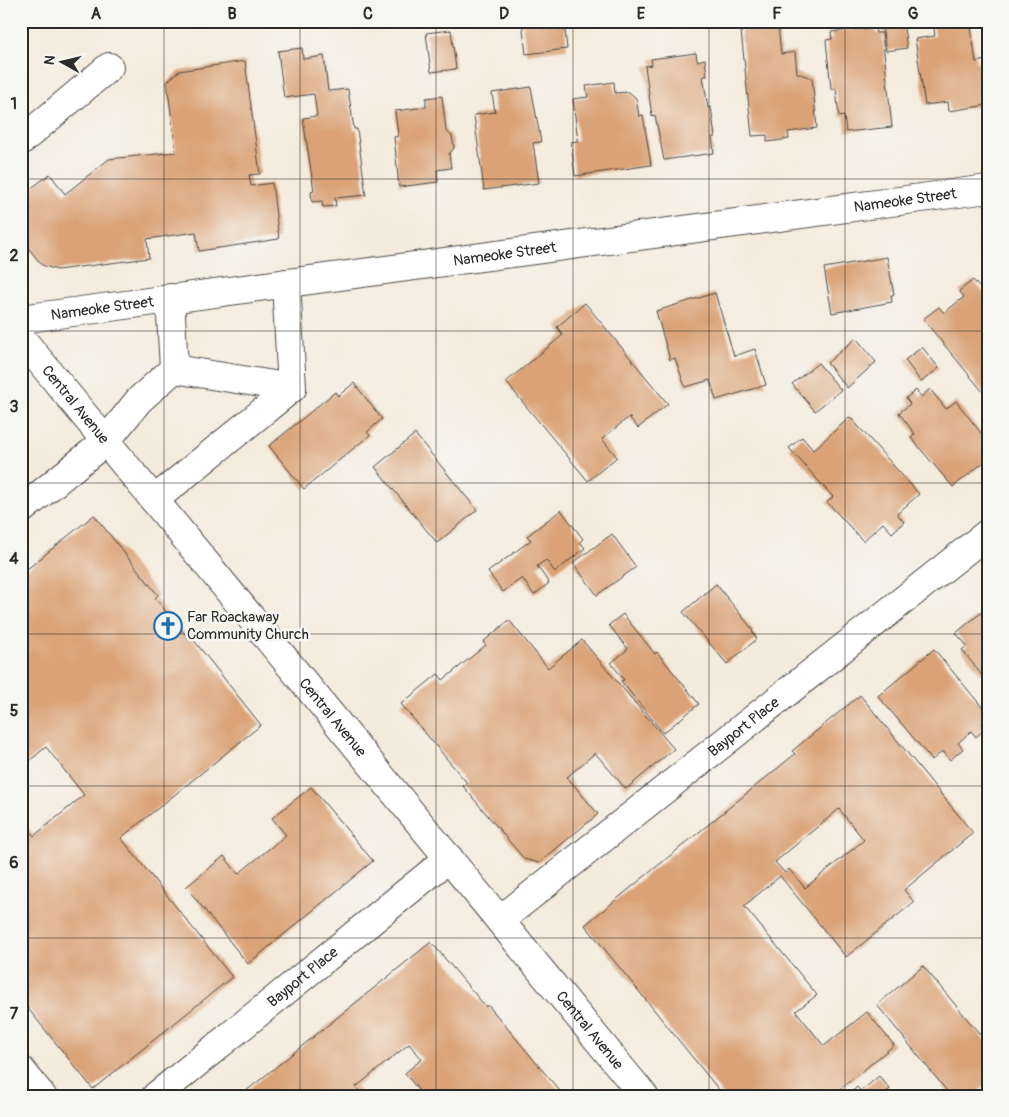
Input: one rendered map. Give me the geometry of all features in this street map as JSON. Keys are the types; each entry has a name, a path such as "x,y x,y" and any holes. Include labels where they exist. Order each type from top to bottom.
{"street":[{"path":"21,140 109,67"},
{"name":"Nameoke Street","path":"21,319 988,189"},
{"path":"286,282 292,388"},
{"path":"170,298 174,369"},
{"name":"Central Avenue","path":"21,338 644,1096"},
{"path":"174,369 292,388"},
{"path":"21,510 106,441 139,400 174,369"},
{"path":"154,500 292,388"},
{"name":"Bayport Place","path":"500,920 988,533"},
{"name":"Bayport Place","path":"156,1096 449,858"},
{"path":"21,1070 42,1096"}],"building":[{"path":"411,21 443,21 443,22 412,26"},
{"path":"522,21 564,21 567,49 526,54"},
{"path":"701,21 721,21 721,23 702,26"},
{"path":"881,21 903,21 907,48 886,51"},
{"path":"933,21 970,21 976,62 986,60 988,105 949,111 948,102 925,105 915,39 935,36"},
{"path":"778,26 781,54 795,52 797,73 812,78 817,128 788,132 789,139 767,142 767,135 752,136 741,31"},
{"path":"875,27 876,33 882,33 892,127 846,132 844,116 839,117 836,89 831,89 826,40 832,39 831,32"},
{"path":"451,30 456,69 431,72 426,33"},
{"path":"302,48 303,59 324,56 328,91 348,89 354,129 357,129 366,195 335,198 336,206 323,207 322,201 312,202 311,192 314,191 303,118 317,116 314,94 284,98 278,51"},
{"path":"696,53 697,61 705,59 707,76 703,76 708,108 711,107 715,137 712,137 714,153 664,160 655,115 652,116 645,66 652,65 651,59"},
{"path":"245,61 260,174 249,175 251,186 272,183 279,239 199,251 196,232 147,239 149,258 57,270 42,265 21,239 21,196 50,174 65,194 109,159 176,152 167,82 179,71"},
{"path":"614,82 615,93 629,92 636,98 639,116 643,115 651,165 575,176 571,142 578,141 573,99 588,97 586,86"},
{"path":"531,87 541,142 533,143 539,183 484,190 474,115 495,112 492,93"},
{"path":"442,96 446,131 452,136 454,148 449,154 451,168 437,170 438,182 399,187 394,137 398,136 395,111 426,107 426,98"},
{"path":"887,257 894,295 891,295 892,302 832,313 824,268"},
{"path":"973,280 988,297 988,398 923,319 939,307 944,313 964,297 959,291"},
{"path":"715,293 734,356 755,349 766,385 716,400 710,380 685,387 675,358 670,360 656,311"},
{"path":"585,303 668,404 638,428 629,417 602,439 617,457 588,481 506,382 563,335 557,327"},
{"path":"856,338 876,362 847,388 827,363"},
{"path":"922,347 939,368 921,382 905,360"},
{"path":"818,363 841,390 815,411 792,384"},
{"path":"354,383 382,419 367,432 370,435 304,489 269,446 335,392 338,396"},
{"path":"930,389 946,409 956,401 988,442 988,459 953,487 911,438 915,434 899,413 910,404 906,398 916,390 921,397"},
{"path":"850,417 919,494 897,514 904,522 892,533 883,523 863,541 827,502 833,497 789,448 802,437 813,450"},
{"path":"415,434 477,510 437,543 375,467"},
{"path":"561,510 583,539 580,542 585,548 555,572 546,560 537,566 549,583 534,595 522,578 503,592 488,572 531,540 527,536"},
{"path":"94,515 158,595 155,598 190,640 192,638 261,725 121,838 232,977 93,1089 21,1000 21,820 34,836 84,795 46,747 21,768 21,574"},
{"path":"612,534 636,567 597,595 573,563"},
{"path":"716,584 753,630 757,639 727,664 683,612"},
{"path":"988,607 988,683 962,650 967,646 956,633"},
{"path":"623,614 699,704 663,733 621,681 624,680 611,663 628,649 609,625"},
{"path":"509,620 548,668 582,640 674,749 626,789 595,753 567,777 598,814 539,863 524,859 463,786 467,783 401,704 438,674 443,680 486,645 483,642"},
{"path":"934,649 988,714 988,719 982,724 986,728 976,737 971,731 958,743 963,749 950,760 943,751 932,760 878,696"},
{"path":"860,695 973,833 904,890 914,902 846,957 780,876 744,906 817,995 796,1011 824,1046 867,1012 894,1045 832,1096 724,1096 585,925 795,754 792,751","holes":["839,809 864,840 805,888 789,869 785,873 775,862"]},
{"path":"311,787 373,861 248,964 186,887 224,856 238,874 286,835 272,818"},
{"path":"431,942 486,1007 488,1005 564,1096 423,1096 405,1073 422,1059 409,1044 356,1087 363,1096 240,1096"},
{"path":"923,966 988,1044 988,1084 973,1096 951,1096 877,1005"},
{"path":"879,1076 890,1089 882,1096 847,1096 857,1087 861,1091"}],"place":[{"name":"Far Roackaway Community Church","path":"168,626"}]}
